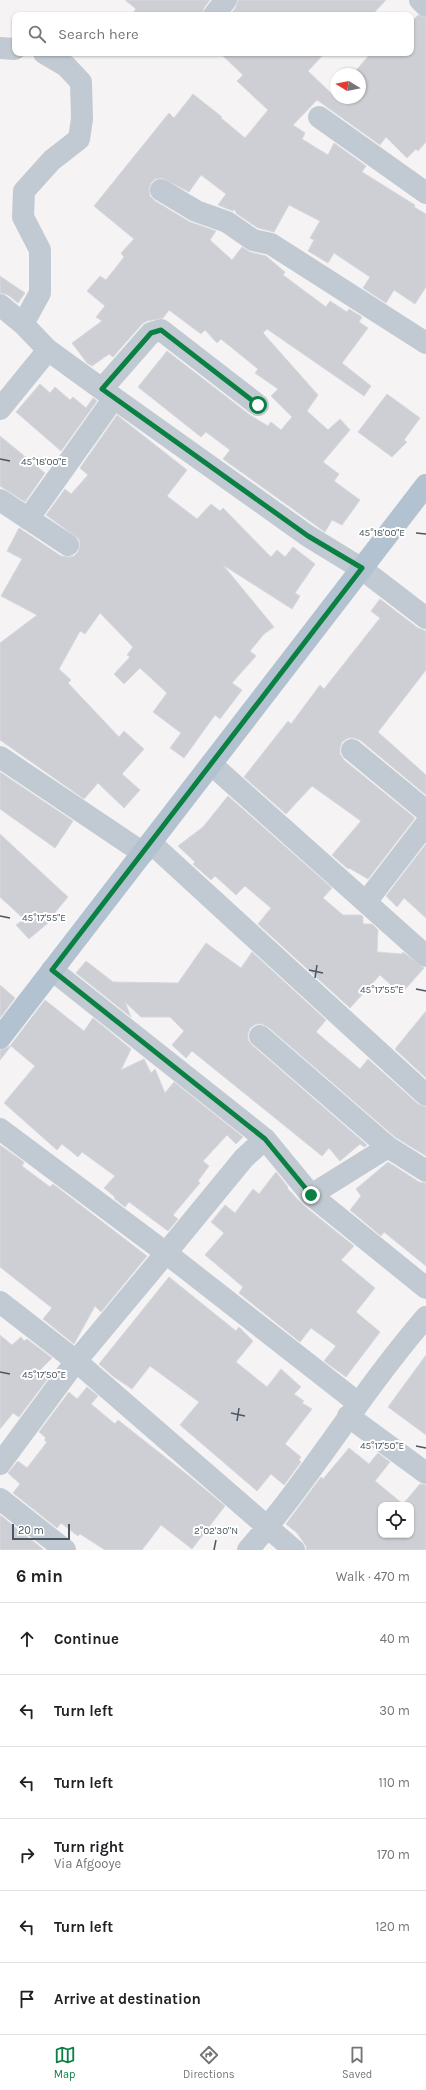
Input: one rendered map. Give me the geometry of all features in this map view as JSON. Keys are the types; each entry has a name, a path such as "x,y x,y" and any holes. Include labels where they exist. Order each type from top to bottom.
{"main road":[{"path":"0,1038 426,485"}],"street":[{"path":"216,12 226,0"},
{"path":"420,0 426,6"},
{"path":"0,48 12,49"},
{"path":"22,324 40,293 40,250 23,216 24,191 52,160 79,139 82,119 81,82 66,66 49,56"},
{"path":"319,117 426,193"},
{"path":"161,190 196,211 227,222 253,240 270,244 426,343"},
{"path":"0,305 48,350 308,536 362,568 426,618"},
{"path":"28,519 108,394 151,333 161,330 258,405"},
{"path":"0,409 48,350"},
{"path":"0,500 68,545"},
{"path":"352,750 426,812"},
{"path":"0,757 147,848 426,1095"},
{"path":"211,764 426,956"},
{"path":"366,902 426,824"},
{"path":"52,970 265,1139 311,1195 426,1288"},
{"path":"260,1036 388,1147 426,1171"},
{"path":"0,1128 166,1253 426,1473"},
{"path":"0,1464 76,1361 244,1158 265,1139"},
{"path":"311,1195 388,1147"},
{"path":"0,1302 76,1361 294,1550"},
{"path":"248,1550 267,1528 353,1410 426,1317"},
{"path":"0,1499 65,1550"}],"building":[{"path":"125,0 210,0 203,12 134,12 136,9"},
{"path":"238,0 386,0 375,12 232,12 236,7"},
{"path":"418,15 426,18 426,142 418,151 416,149 407,158 386,137 380,145 317,100 293,125 305,133 302,139 328,155 334,143 366,166 362,172 415,205 414,207 426,214 426,287 415,304 394,290 386,303 363,288 370,277 334,253 328,263 308,251 314,240 310,238 320,221 289,205 274,232 258,228 237,214 234,209 233,211 218,205 226,194 201,175 189,192 162,178 155,179 151,183 149,189 150,196 155,201 190,222 216,231 210,240 232,260 242,247 250,252 266,256 285,272 283,275 326,307 330,301 347,312 349,309 362,317 359,322 368,328 342,363 371,386 364,396 267,329 263,333 318,395 307,411 328,430 340,419 350,430 323,462 339,474 334,481 360,500 342,525 332,520 325,532 223,459 230,450 206,432 201,437 138,387 167,351 250,415 268,426 271,422 281,430 292,417 271,396 278,389 255,373 258,369 221,339 217,343 205,330 201,334 169,310 163,318 147,321 142,324 113,357 109,354 92,366 87,363 72,343 102,321 96,317 105,306 87,291 100,276 106,280 124,257 121,253 134,239 94,206 169,113 174,118 193,94 245,138 268,110 237,81 243,75 223,56 322,56 308,71 330,92 330,104 366,104 366,68 358,68 368,56 414,56 414,20"},
{"path":"0,276 25,293 18,303 8,295 0,293"},
{"path":"40,384 50,393 55,387 70,400 73,397 86,408 93,398 97,401 61,451 16,412"},
{"path":"387,394 420,418 404,440 407,442 392,457 358,432"},
{"path":"117,415 187,470 167,496 197,519 211,504 220,511 223,508 271,557 277,550 285,557 293,547 315,564 295,593 300,596 292,609 223,565 274,627 264,634 250,651 256,656 232,683 242,690 220,719 215,715 184,758 170,748 181,733 153,712 167,693 140,668 124,684 114,674 130,657 127,655 133,647 100,613 85,634 80,631 59,669 71,680 68,683 119,737 124,731 144,749 122,774 140,790 124,808 98,783 84,799 0,740 0,643 37,615 1,596 22,559 7,551 19,528 61,556 74,556 78,552 80,545 79,539 46,515 65,489 71,494 88,475 80,468"},
{"path":"0,436 45,473 25,502 0,486"},
{"path":"380,599 418,628 426,631 426,670 378,732 426,775 426,795 360,740 348,738 342,742 340,754 344,760 415,818 368,879 349,868 348,869 332,855 361,821 312,786 286,814 244,777 288,721 291,724 320,685 324,689 380,618 371,611"},
{"path":"0,772 73,821 55,848 0,809"},
{"path":"228,796 332,888 323,898 343,915 361,915 363,917 363,924 372,924 378,930 377,952 402,954 403,952 424,968 401,994 380,975 350,1008 258,924 271,908 245,886 236,895 215,876 211,880 193,864 195,862 178,846 203,827"},
{"path":"0,834 68,897 53,915 55,917 29,939 16,925 24,919 0,897"},
{"path":"426,844 426,918 404,898 397,907 386,896"},
{"path":"206,943 241,968 252,952 326,1020 316,1032 360,1069 368,1059 418,1104 426,1107 426,1156 395,1137 268,1027 262,1024 256,1024 250,1028 248,1034 248,1040 252,1045 367,1145 364,1147 360,1144 340,1161 329,1148 322,1156 192,1051 186,1058 172,1045 184,1031 170,1017 141,1017 125,1002 131,1017 76,973 86,961 113,982 178,983"},
{"path":"0,985 15,998 0,1018"},
{"path":"45,1000 84,1031 93,1018 131,1049 121,1070 144,1059 151,1073 155,1069 165,1093 174,1082 243,1137 236,1144 227,1135 203,1161 209,1166 198,1181 200,1183 173,1215 178,1219 168,1231 129,1202 125,1207 104,1188 115,1176 82,1152 78,1157 62,1144 57,1150 4,1103 35,1066 11,1046 0,1060 0,1050 10,1046"},
{"path":"426,1011 426,1078 395,1049"},
{"path":"0,1145 24,1162 22,1166 50,1187 53,1184 147,1256 101,1312 95,1306 74,1344 43,1319 52,1308 0,1267"},
{"path":"388,1162 419,1182 426,1183 426,1266 384,1232 381,1236 350,1210 361,1196 356,1189"},
{"path":"276,1172 288,1187 287,1188 303,1205 354,1246 341,1260 375,1288 356,1312 380,1332 346,1377 324,1361 336,1346 311,1328 300,1342 239,1293 243,1287 205,1255 224,1233 211,1222 225,1205 235,1213 253,1189 259,1194"},
{"path":"169,1277 236,1331 239,1327 253,1341 236,1362 267,1387 281,1369 301,1387 294,1394 304,1401 302,1403 312,1409 285,1444 301,1457 299,1460 301,1462 284,1485 271,1474 257,1491 180,1425 199,1402 150,1366 132,1389 114,1377 99,1364"},
{"path":"0,1335 12,1345 21,1337 24,1341 27,1339 52,1358 40,1370 49,1377 19,1417 13,1413 0,1429"},
{"path":"426,1355 426,1435 388,1407"},
{"path":"87,1387 98,1396 91,1404 115,1424 118,1420 225,1506 192,1549 161,1525 142,1550 105,1550 80,1534 78,1536 61,1523 57,1528 13,1493 20,1484 8,1473 18,1461 27,1468 47,1442 44,1440 46,1438 39,1432 69,1392 77,1399"},
{"path":"349,1448 369,1464 378,1453 390,1462 375,1481 401,1502 378,1502 378,1538 414,1538 414,1502 405,1502 420,1484 426,1485 426,1550 306,1550 306,1546 297,1533 286,1524 321,1477 323,1479"},
{"path":"0,1515 43,1549 0,1550"}],"route":[{"path":"258,405 161,330 156,330 151,333 102,389 308,536 362,568 52,970 265,1139 311,1195"}]}
